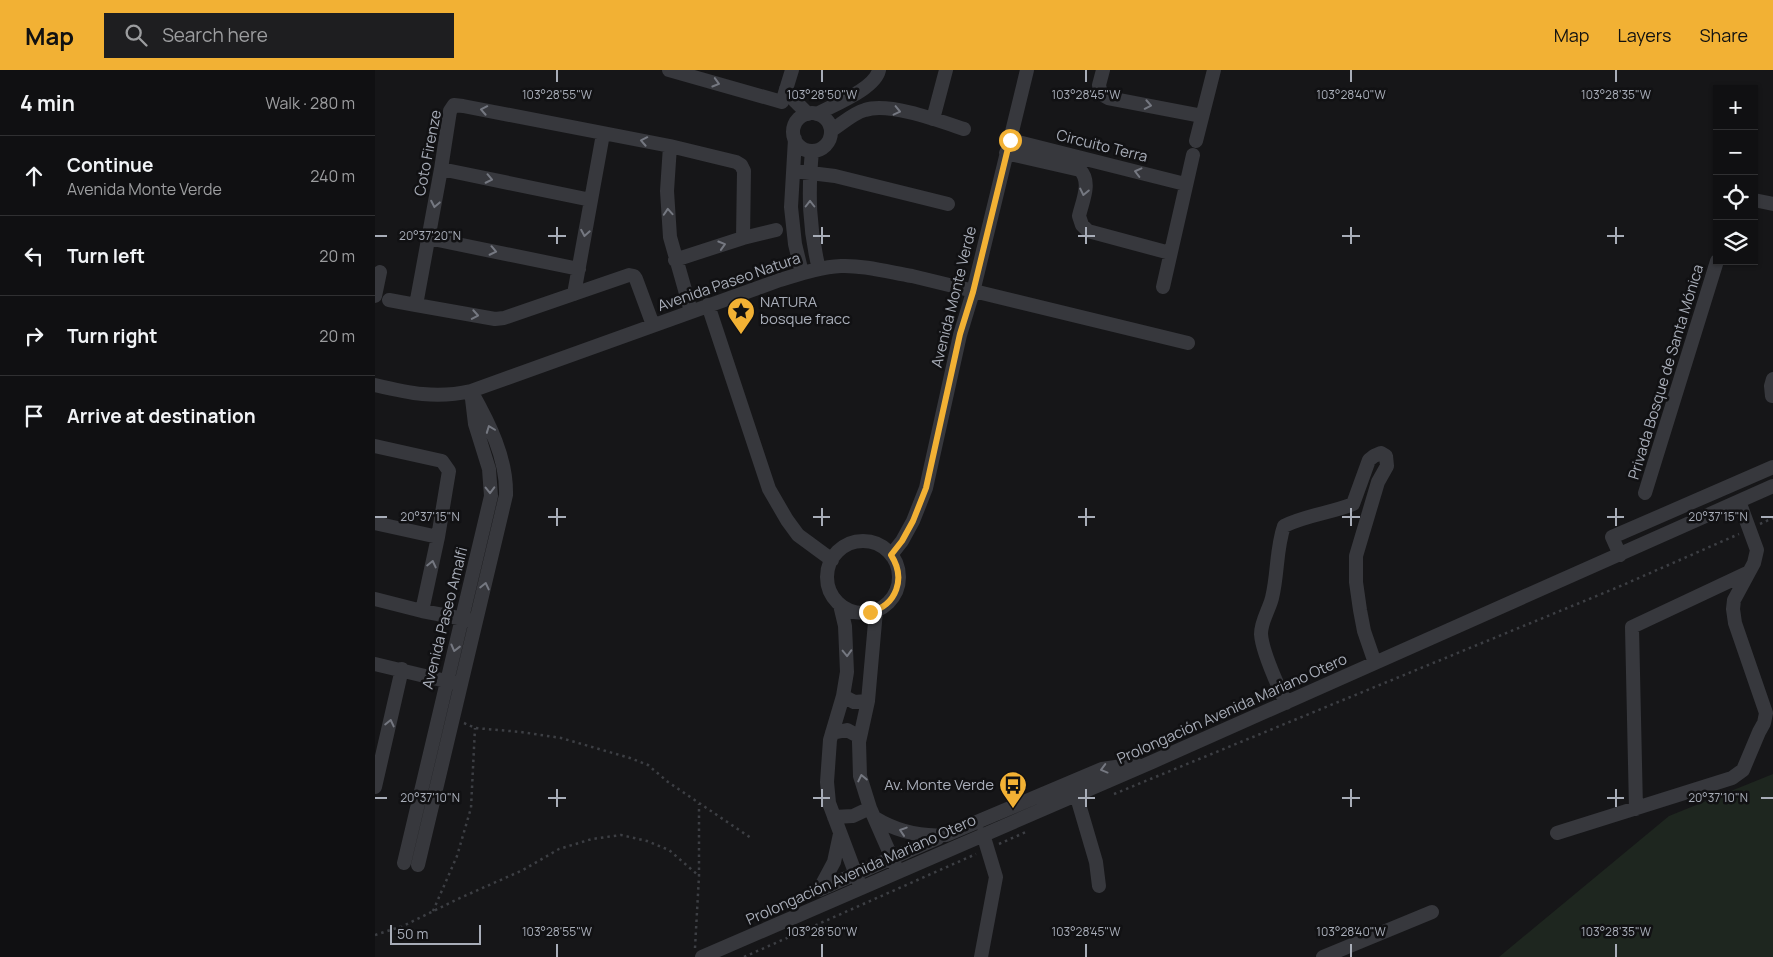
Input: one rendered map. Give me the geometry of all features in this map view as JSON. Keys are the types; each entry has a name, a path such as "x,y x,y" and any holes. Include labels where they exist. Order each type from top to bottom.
{"street":[{"path":"669,70 784,95 812,114 827,120 831,130 829,142 818,150 812,151 800,146 795,139"},
{"path":"792,70 784,95 796,123"},
{"path":"802,273 791,207 794,171 794,128 799,119 861,90 872,81 879,70"},
{"path":"933,119 946,70"},
{"name":"Avenida Monte Verde","path":"891,555 902,541 913,521 926,488 960,334 973,292 1027,70"},
{"path":"1103,70 1099,85 1101,94 1108,98 1202,116"},
{"path":"1163,287 1185,184 1214,70"},
{"name":"Coto Firenze","path":"416,305 450,111 454,106 463,106 670,146 735,162 741,165 744,171 743,238"},
{"path":"831,130 862,110 872,108 884,108 933,119 964,129"},
{"path":"574,294 603,134"},
{"path":"670,146 667,191 670,237 691,312"},
{"path":"1008,146 1080,170 1085,176 1086,184 1079,216 1080,221 1088,231 1170,253"},
{"name":"Circuito Terra","path":"1008,146 1185,184"},
{"path":"812,151 810,227 819,269"},
{"path":"441,169 591,200"},
{"path":"794,171 835,176 948,204"},
{"path":"1758,201 1773,204"},
{"path":"675,260 743,238 777,230"},
{"path":"428,238 579,269"},
{"name":"Privada Bosque de Santa Mónica","path":"1645,493 1716,265"},
{"name":"Avenida Paseo Natura","path":"375,385 434,396 471,391 707,305 802,273 842,266 912,276 1188,343"},
{"path":"375,296 380,272"},
{"path":"389,300 495,319 504,318 629,275 634,276 638,283 653,325"},
{"path":"707,305 769,489 798,535 831,560"},
{"path":"1772,396 1771,386 1773,379"},
{"name":"Avenida Paseo Amalfi","path":"404,862 491,496 489,469 475,424 471,391"},
{"name":"Avenida Paseo Amalfi","path":"418,865 477,622 505,495 506,482 500,457 486,418 471,391"},
{"path":"375,446 443,461 449,471 438,536 421,611"},
{"path":"1286,703 1261,636 1261,626 1272,599 1279,550 1285,526 1353,504 1369,460 1381,453 1386,456 1387,466 1378,482 1362,536 1357,556 1355,582 1364,632 1375,663"},
{"path":"1620,555 1612,537 1773,467"},
{"name":"Prolongación Avenida Mariano Otero","path":"699,952 805,912 1152,762 1773,486"},
{"path":"1557,833 1732,778 1743,770 1764,723 1766,713 1735,622 1733,609 1735,600 1754,563 1757,550 1739,501"},
{"path":"375,523 438,536"},
{"path":"860,541 874,543 891,555 898,568 899,583 897,590 888,603 875,611 857,612 846,609 831,594 827,573 831,560 835,554 847,545 860,541"},
{"path":"1636,809 1632,627 1749,572"},
{"path":"375,599 421,611 477,622"},
{"path":"840,604 845,626 847,672 843,696 831,733 827,782 829,803 861,888"},
{"path":"875,611 868,701 860,737 860,776 872,813 898,872"},
{"path":"375,664 462,685"},
{"path":"375,787 380,743 402,670"},
{"path":"843,696 854,702 868,701"},
{"path":"831,733 847,730 860,737"},
{"path":"819,890 1103,769 1152,762"},
{"path":"1076,794 1096,862 1099,886"},
{"path":"834,817 872,813 886,825 910,833 932,836 947,835"},
{"path":"805,912 834,862 840,833"},
{"path":"981,957 996,877 983,834"},
{"path":"1323,957 1432,912"}],"path":[{"path":"1108,796 1607,591 1773,518"},
{"path":"454,719 475,728 561,738 648,765 667,782 751,838"},
{"path":"433,911 457,856 471,808 475,728"},
{"path":"699,803 699,952"},
{"path":"744,957 1029,831"},
{"path":"375,935 403,926 523,870 559,849 592,840 621,835 647,841 669,850 699,876"}],"shaded area":[{"path":"1773,774 1773,957 1499,957 1669,816"}],"place":[{"name":"NATURA bosque fracc","path":"741,335"},
{"name":"Av. Monte Verde","path":"1013,809"}],"route":[{"path":"870,612 882,608 897,590 899,583 898,568 891,555 902,541 913,521 926,488 960,334 973,292 1010,140"}]}
